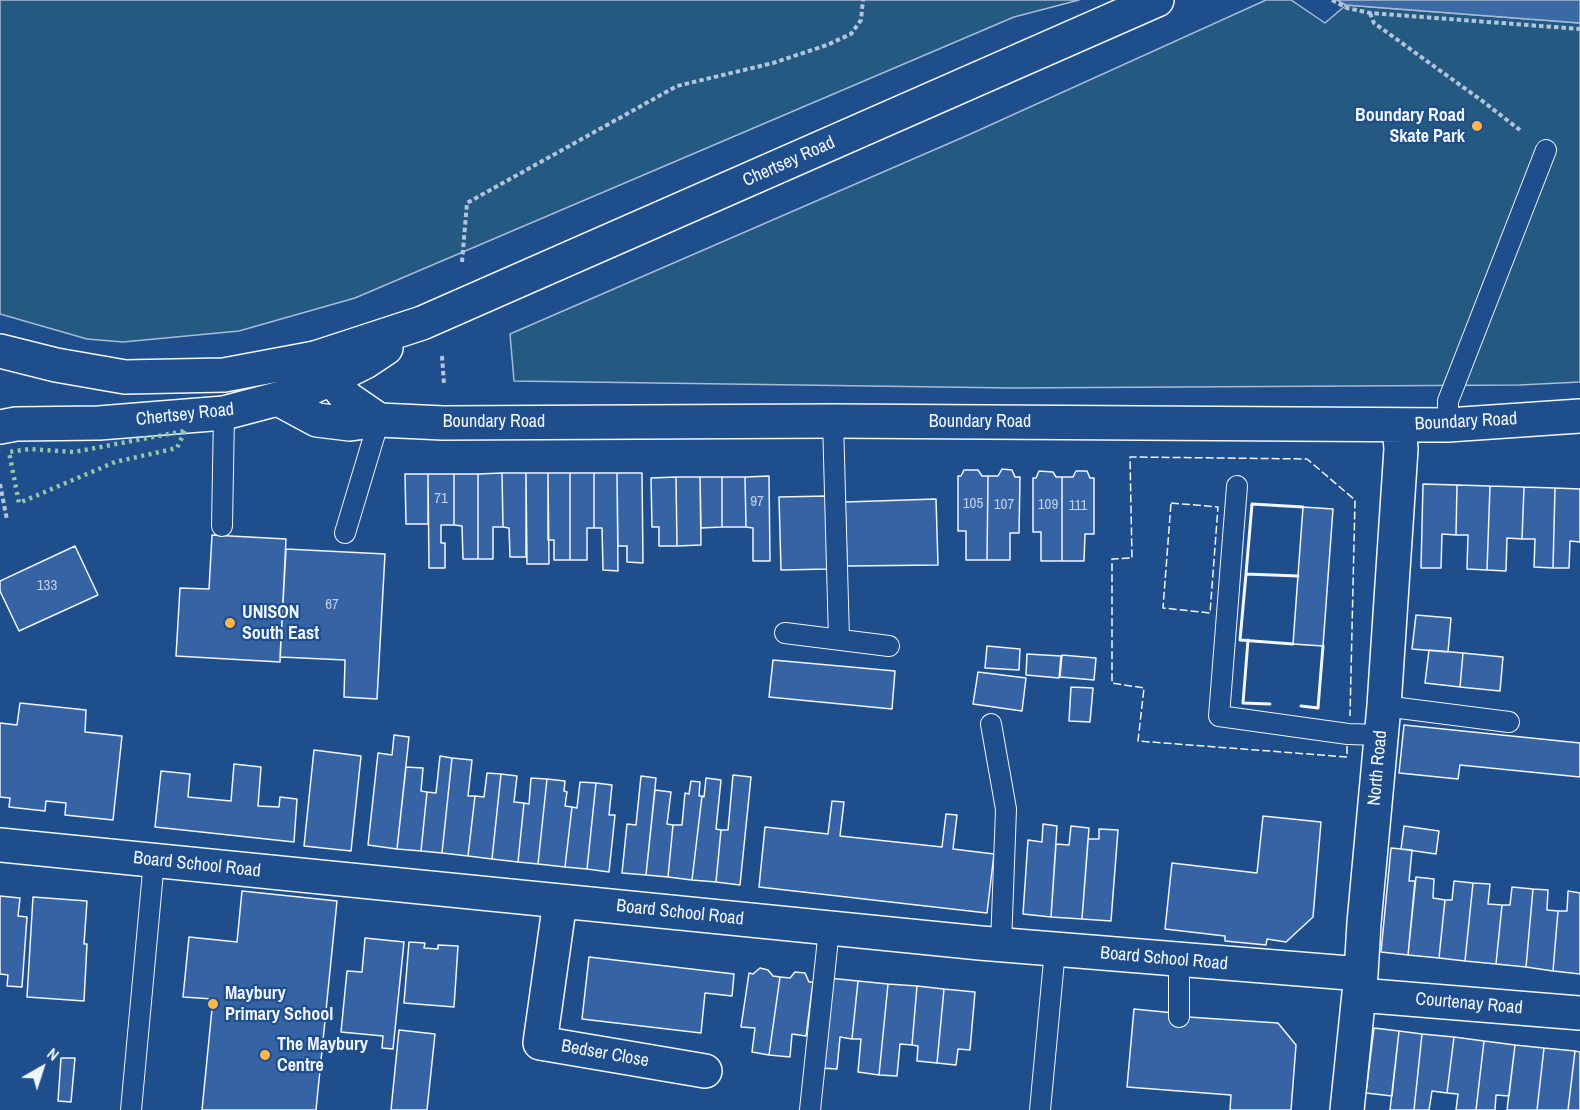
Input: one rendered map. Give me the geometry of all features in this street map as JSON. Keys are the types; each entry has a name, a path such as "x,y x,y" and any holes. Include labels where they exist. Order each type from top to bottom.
{"street":[{"name":"Chertsey Road","path":"0,427 15,424 99,423 224,413 278,399 323,369 422,323 1157,0"},
{"name":"Chertsey Road","path":"0,351 56,365 125,377 224,375 323,369"},
{"path":"323,369 347,398 379,420"},
{"name":"Boundary Road","path":"278,399 317,420 350,424 379,420 443,423 833,421 1448,425 1580,416"},
{"name":"North Road","path":"1347,1110 1383,721 1401,449 1399,425"},
{"name":"Board School Road","path":"0,845 829,929 1179,960 1360,985"},
{"name":"Bedser Close","path":"560,901 540,1043 705,1071"},
{"name":"Courtenay Road","path":"1360,985 1580,1013"}],"lane":[{"path":"1448,425 1448,401 1546,150"},
{"path":"222,526 224,413"},
{"path":"345,533 379,420"},
{"path":"833,421 839,639"},
{"path":"1237,486 1219,716 1348,734 1383,721 1509,722"},
{"path":"785,633 889,646"},
{"path":"992,724 1006,809 1001,945"},
{"path":"131,1110 154,861"},
{"path":"810,1110 829,929"},
{"path":"1040,1110 1056,950"},
{"path":"1179,960 1179,1017"}],"path":[{"path":"464,269 462,262 467,203 677,86 773,63 827,45 851,34 861,20 863,0"},
{"path":"1332,0 1347,8 1370,13 1580,29"},
{"path":"1370,13 1374,23 1546,150"},
{"path":"442,355 445,394"},
{"path":"0,484 7,520"}],"shaded area":[{"path":"0,0 1079,0 1014,17 355,298 239,331 123,342 87,339 0,314"},
{"path":"1266,0 1291,0 1325,23 1346,5 1580,23 1580,382 1519,385 1012,388 514,381 510,334 966,136"},
{"path":"1337,0 1580,0 1580,23 1346,5"}],"building":[{"path":"1002,469 1012,470 1015,477 1020,477 1019,533 1010,533 1010,560 987,560 988,476 998,476"},
{"path":"964,470 978,470 982,476 988,476 987,560 966,560 966,531 958,531 958,476 961,476"},
{"path":"1039,471 1053,472 1056,477 1062,477 1062,561 1041,561 1041,532 1033,532 1033,478 1036,478"},
{"path":"1076,471 1087,471 1090,478 1094,478 1094,534 1085,534 1084,561 1062,561 1062,477 1073,477"},
{"path":"502,473 526,473 526,557 510,557 509,528 503,527"},
{"path":"502,473 503,527 493,527 493,559 478,559 478,474"},
{"path":"526,473 548,473 549,564 527,564"},
{"path":"548,473 570,473 570,560 554,560 554,540 548,540"},
{"path":"570,473 594,473 594,528 587,528 587,560 570,560"},
{"path":"594,473 617,473 618,571 603,570 602,528 594,528"},
{"path":"617,473 642,473 643,563 627,562 627,546 618,546"},
{"path":"405,474 428,474 428,524 406,524"},
{"path":"428,474 454,474 454,525 441,525 441,543 445,543 445,568 429,568"},
{"path":"454,474 478,474 478,559 463,559 462,526 454,525"},
{"path":"769,476 770,561 753,561 753,528 746,527 745,477"},
{"path":"676,477 700,477 701,545 677,546"},
{"path":"676,477 677,546 659,546 659,527 652,527 651,478"},
{"path":"700,477 722,477 722,527 701,528"},
{"path":"722,477 745,477 746,527 722,527"},
{"path":"1423,484 1457,485 1456,535 1442,534 1441,568 1421,568"},
{"path":"1457,485 1490,486 1487,570 1467,569 1468,535 1456,535"},
{"path":"1490,486 1524,487 1522,539 1507,538 1506,571 1487,570"},
{"path":"1524,487 1555,488 1553,568 1534,567 1535,539 1522,539"},
{"path":"1555,488 1580,489 1580,542 1570,541 1569,568 1553,568"},
{"path":"828,496 829,569 781,570 779,497"},
{"path":"936,499 938,565 847,566 845,502"},
{"path":"1303,507 1333,509 1323,646 1293,644"},
{"name":"UNISON South East","path":"212,535 286,539 280,662 176,656 180,588 209,589"},
{"path":"75,546 98,595 19,631 0,591 0,581"},
{"path":"286,549 385,554 377,699 344,697 345,660 280,657"},
{"path":"1416,615 1451,618 1448,652 1412,649"},
{"path":"987,646 1020,649 1019,670 985,668"},
{"path":"1429,650 1463,653 1460,687 1425,683"},
{"path":"1463,653 1503,657 1500,691 1460,687"},
{"path":"1027,654 1061,656 1059,678 1026,675"},
{"path":"1062,655 1096,658 1094,680 1060,677"},
{"path":"773,660 895,671 892,709 769,697"},
{"path":"978,672 1026,678 1022,711 973,704"},
{"path":"1071,687 1093,688 1090,722 1069,721"},
{"path":"20,703 86,710 85,732 122,736 113,820 65,815 66,803 46,801 45,811 9,807 10,798 0,797 0,723 17,725"},
{"path":"1404,725 1580,743 1580,777 1460,765 1458,779 1399,773"},
{"path":"394,735 409,737 397,849 368,845 378,753 392,755"},
{"path":"314,750 361,756 351,851 304,846"},
{"path":"440,756 452,758 442,853 421,851 427,792 436,793"},
{"path":"452,758 472,760 468,796 475,796 468,856 442,853"},
{"path":"234,764 261,767 258,806 279,807 280,797 297,799 294,842 155,827 161,771 190,774 188,797 231,801"},
{"path":"406,767 423,768 421,791 427,792 421,851 397,849"},
{"path":"487,773 501,774 492,859 468,856 475,796 484,797"},
{"path":"501,774 517,776 514,802 524,803 518,862 492,859"},
{"path":"733,775 751,777 740,885 716,882 721,830 728,830"},
{"path":"641,776 656,778 646,875 622,873 627,824 636,825"},
{"path":"531,778 547,779 538,864 518,862 524,803 529,804"},
{"path":"706,778 721,780 716,829 721,830 716,882 692,880"},
{"path":"547,779 565,781 564,791 567,792 565,806 572,807 565,867 538,864"},
{"path":"691,781 700,782 699,796 702,796 692,880 668,877 673,825 682,825 685,793 689,794"},
{"path":"580,782 596,783 587,869 565,867 572,807 577,808"},
{"path":"596,783 612,785 609,815 615,815 609,872 587,869"},
{"path":"655,790 671,792 667,824 673,825 668,877 646,875"},
{"path":"832,801 844,802 840,836 942,847 946,814 957,815 953,849 994,854 987,913 759,887 765,827 828,834"},
{"path":"1263,816 1321,822 1313,917 1286,942 1267,939 1266,945 1225,941 1225,936 1165,929 1172,863 1257,873"},
{"path":"1043,824 1057,826 1051,917 1023,914 1028,840 1042,842"},
{"path":"1071,826 1089,828 1082,919 1051,917 1056,844 1069,845"},
{"path":"1404,826 1439,831 1436,854 1401,849"},
{"path":"1099,829 1118,830 1111,921 1082,919 1088,839 1099,839"},
{"path":"1391,848 1412,850 1409,881 1415,881 1408,955 1381,952"},
{"path":"1416,877 1434,879 1433,898 1445,900 1439,958 1408,955"},
{"path":"1454,881 1473,883 1465,961 1439,958 1445,900 1452,900"},
{"path":"1473,883 1490,884 1488,904 1502,905 1496,964 1465,961"},
{"path":"1512,887 1533,889 1526,967 1496,964 1502,905 1510,905"},
{"path":"1533,889 1548,890 1547,910 1558,911 1553,971 1526,967"},
{"name":"The Maybury Centre","path":"242,891 337,901 316,1110 202,1110 213,999 183,997 189,937 237,942"},
{"path":"1568,891 1580,893 1580,974 1553,971 1558,911 1567,911"},
{"path":"0,896 20,898 18,916 27,917 22,987 7,986 8,975 0,974"},
{"path":"33,897 87,901 84,1001 27,997"},
{"path":"365,938 404,942 393,1049 382,1048 383,1036 341,1032 347,971 362,972"},
{"path":"409,942 425,943 424,948 438,949 438,945 458,946 454,1007 404,1003"},
{"path":"589,957 734,974 732,996 705,993 701,1033 582,1019"},
{"path":"760,968 768,970 773,976 780,977 769,1055 752,1052 755,1028 741,1027 749,973 753,974"},
{"path":"795,972 805,973 809,982 813,982 806,1036 792,1034 790,1057 769,1055 780,977 790,978"},
{"path":"829,978 858,981 852,1039 840,1037 837,1069 820,1068"},
{"path":"858,981 888,984 879,1075 858,1072 861,1039 852,1039"},
{"path":"888,984 917,986 912,1045 900,1044 897,1076 879,1075"},
{"path":"917,986 944,989 937,1063 917,1061 918,1046 912,1045"},
{"path":"944,989 975,992 970,1050 958,1049 956,1065 937,1063"},
{"path":"1134,1009 1174,1013 1173,1016 1278,1023 1296,1045 1291,1110 1230,1110 1231,1095 1127,1087"},
{"path":"1374,1028 1399,1031 1392,1096 1366,1093"},
{"path":"399,1030 435,1034 427,1110 391,1110"},
{"path":"1399,1031 1422,1034 1414,1110 1390,1110"},
{"path":"1422,1034 1454,1037 1447,1093 1432,1091 1429,1110 1414,1110"},
{"path":"1454,1037 1484,1041 1476,1110 1456,1110 1458,1094 1447,1093"},
{"path":"1484,1041 1515,1045 1509,1096 1496,1095 1495,1110 1476,1110"},
{"path":"1515,1045 1544,1048 1537,1110 1507,1110"},
{"path":"1544,1048 1575,1051 1568,1110 1537,1110"},
{"path":"1575,1051 1580,1052 1580,1110 1568,1110"},
{"path":"61,1058 75,1058 71,1102 58,1101"}],"hedge":[{"path":"185,431 177,448 115,462 19,503 9,452 30,449 74,452 185,431"}],"fence":[{"path":"1347,746 1347,757 1138,741 1144,688 1112,683 1112,559 1132,558 1130,457 1307,459 1355,500 1350,716"},
{"path":"1171,503 1218,507 1210,613 1163,608 1171,503"}],"wall":[{"path":"1298,576 1246,574 1252,504 1303,507"},
{"path":"1246,574 1240,640 1293,644"},
{"path":"1248,640 1243,703 1270,704"},
{"path":"1301,706 1318,708 1323,646"}],"place":[{"name":"Boundary Road Skate Park","path":"1477,126"},
{"name":"UNISON South East","path":"230,623"},
{"name":"Maybury Primary School","path":"213,1004"},
{"name":"The Maybury Centre","path":"265,1055"}]}
